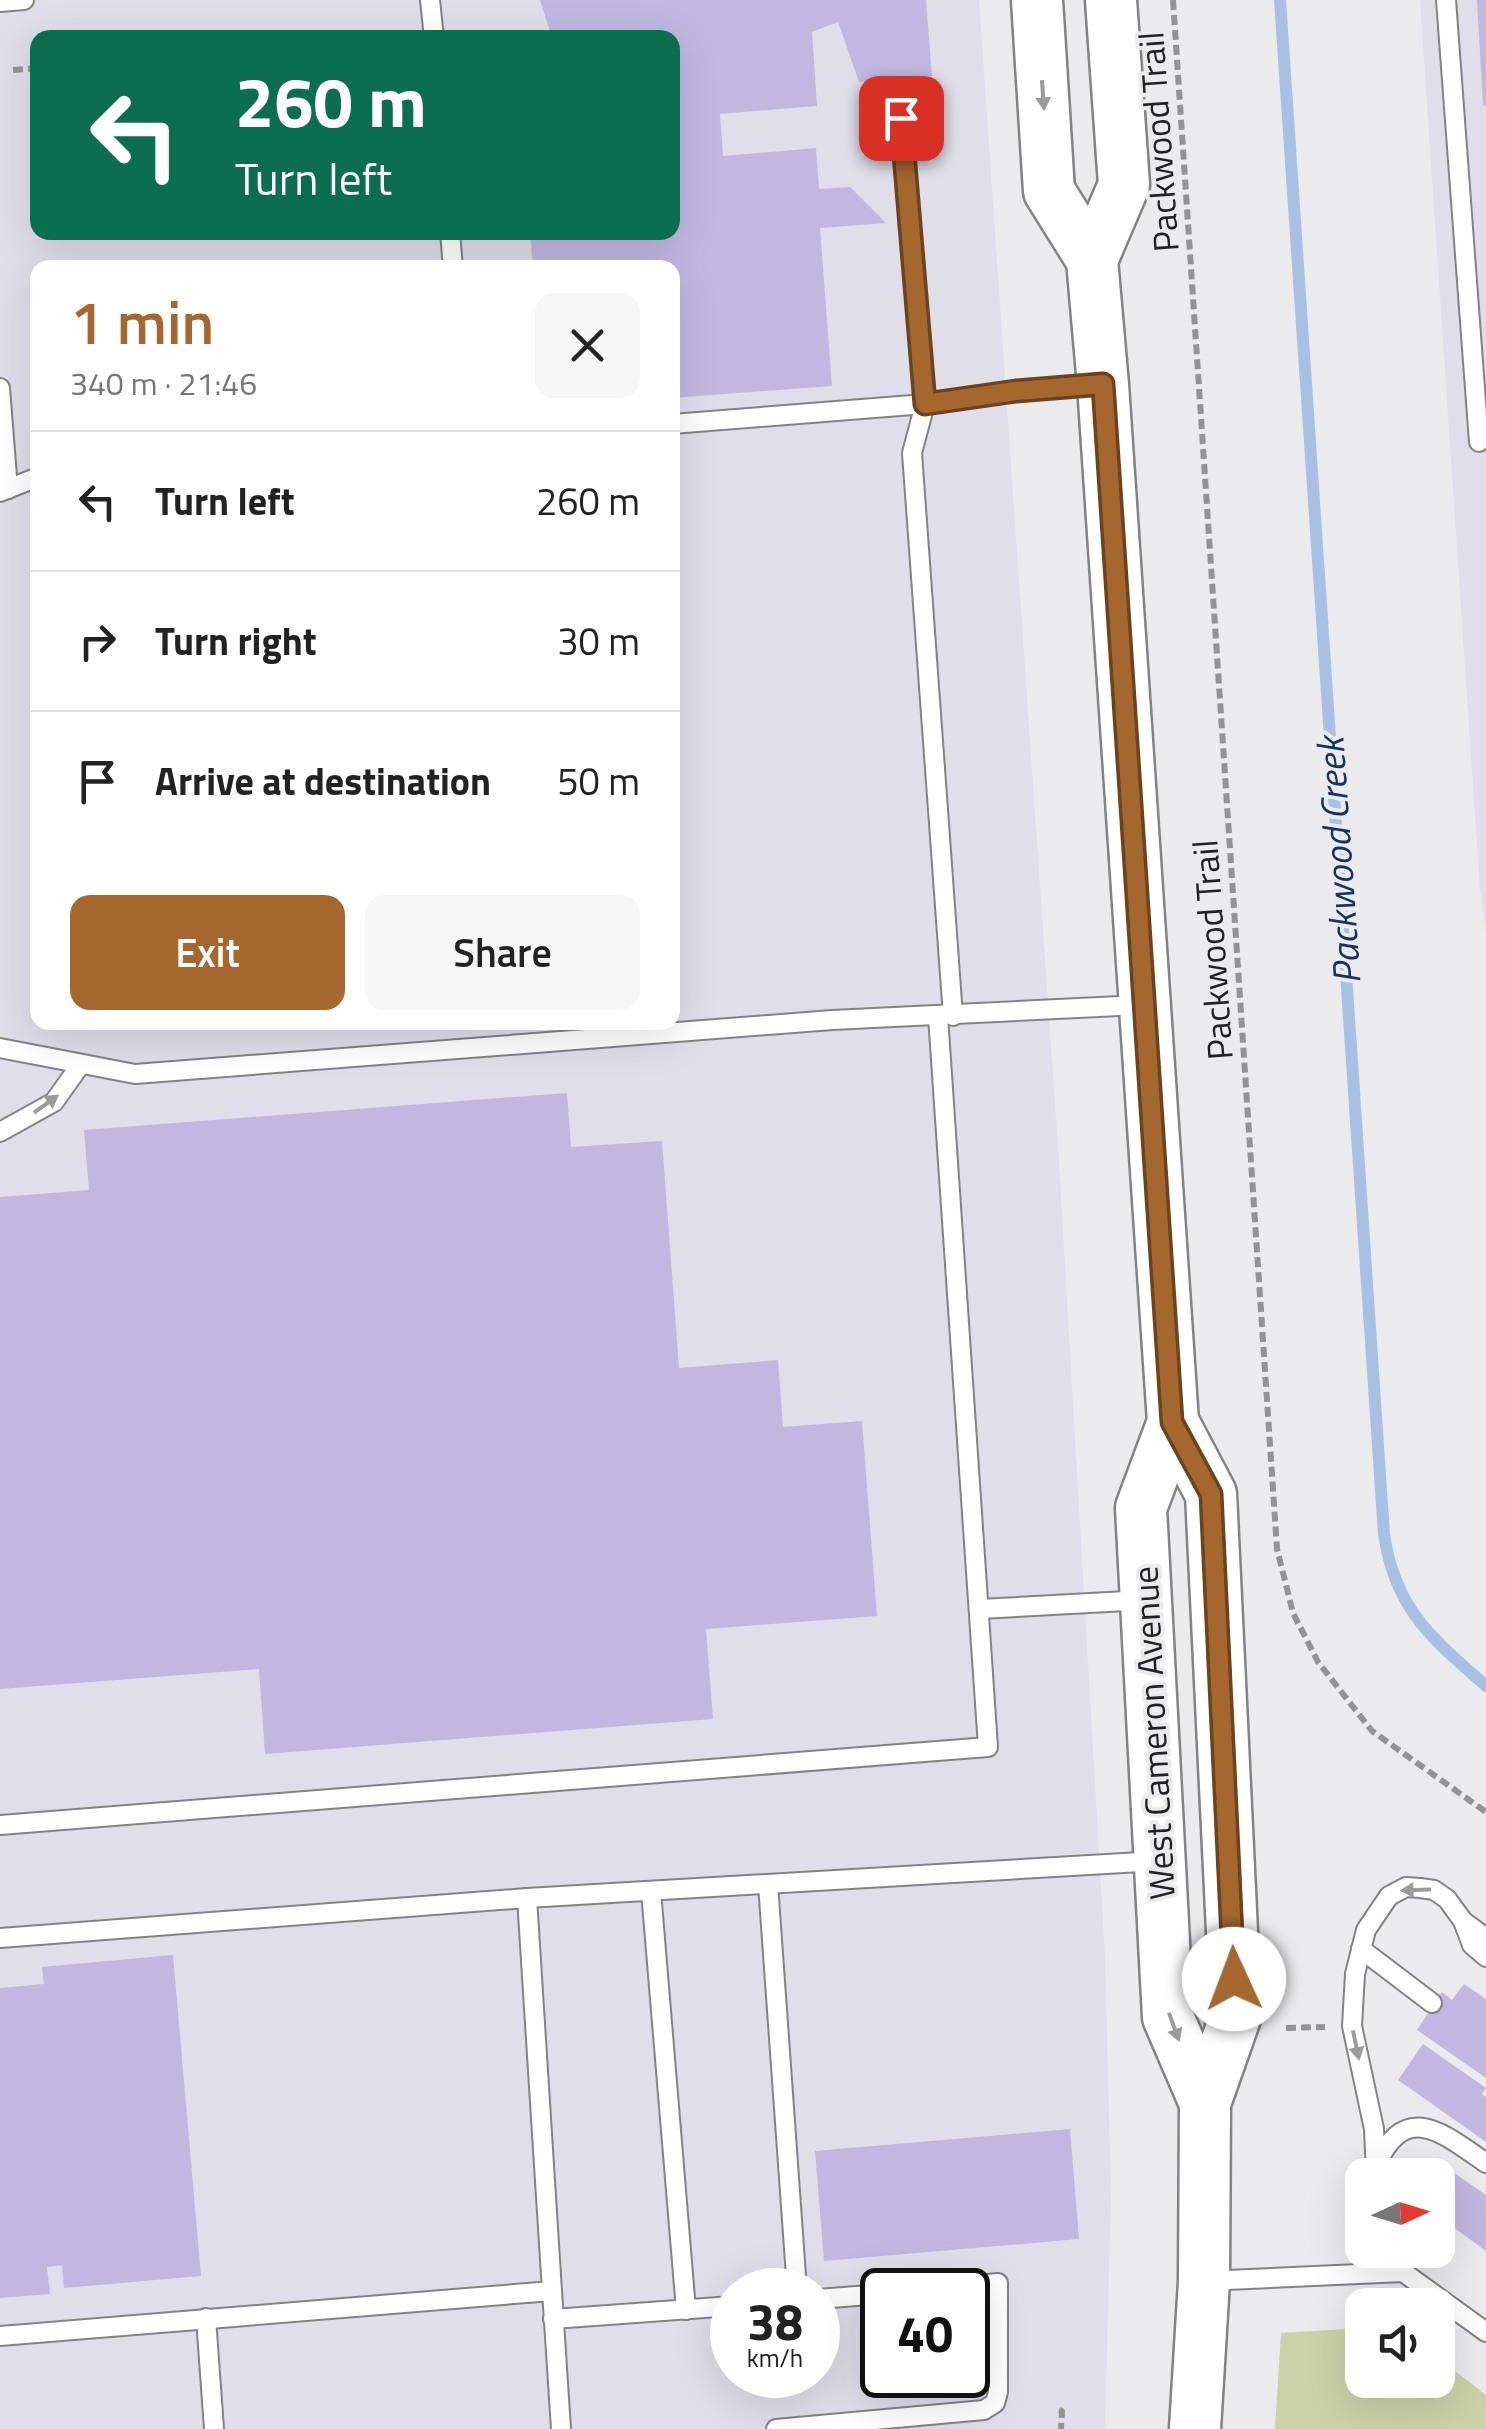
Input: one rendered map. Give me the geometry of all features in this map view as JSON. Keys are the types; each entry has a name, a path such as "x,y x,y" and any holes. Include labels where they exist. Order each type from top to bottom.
{"street":[{"name":"West Cameron Avenue","path":"1036,0 1049,191 1092,260 1103,384 1172,1422 1140,1508 1168,2017 1205,2103"},
{"name":"West Cameron Avenue","path":"1092,260 1124,185 1111,0"},
{"name":"West Cameron Avenue","path":"1172,1422 1211,1494 1236,2015 1205,2103 1204,2281 1195,2429"}],"lane":[{"path":"0,2 24,0"},
{"path":"430,0 433,30"},
{"path":"1446,0 1478,442"},
{"path":"0,1824 988,1748 912,454 925,404 901,118"},
{"path":"680,423 925,404 1004,392 1103,384"},
{"path":"0,388 4,491 30,480"},
{"path":"0,1048 135,1074 832,1020 1146,1005"},
{"path":"0,1132 54,1102 80,1064"},
{"path":"980,1610 1146,1600"},
{"path":"0,1938 527,1898 1160,1861"},
{"path":"768,1884 795,2268"},
{"path":"1375,2158 1374,2128 1351,2005 1361,1949 1374,1915 1390,1896 1406,1887 1434,1890 1463,1921 1486,1938"},
{"path":"651,1890 686,2310"},
{"path":"527,1898 562,2429"},
{"path":"1463,1921 1472,1945 1486,1957"},
{"path":"1361,1949 1432,2003"},
{"path":"1382,2158 1394,2136 1413,2128 1438,2130 1486,2163"},
{"path":"1380,2268 1380,2274"},
{"path":"1204,2281 1403,2272 1486,2332"},
{"path":"776,2429 984,2410 995,2403 998,2283 990,2284"},
{"path":"0,2336 552,2291"},
{"path":"553,2320 710,2308"},
{"path":"206,2318 214,2429"}],"path":[{"name":"Packwood Trail","path":"1173,0 1277,1549 1293,1613 1328,1676 1372,1731 1486,1812"},
{"path":"13,70 30,69"},
{"path":"1059,2410 1062,2429"}],"shaded area":[{"path":"0,0 979,0 1059,1162 1105,1957 1111,2194 1105,2429 0,2429"},
{"path":"1420,0 1486,0 1486,932 1480,889"}],"green space":[{"path":"1345,2329 1345,2398 1455,2398 1455,2371 1486,2395 1486,2429 1275,2429 1281,2333"}],"building":[{"path":"540,0 926,0 932,76 859,82 838,22 812,32 817,106 720,114 723,156 816,148 819,189 850,187 886,223 820,228 832,386 680,397 680,260 532,260 531,240 680,240 680,30 549,30"},
{"path":"1477,0 1486,0 1486,105 1483,105"},
{"path":"567,1093 571,1147 662,1141 679,1368 778,1360 783,1427 862,1421 877,1616 706,1629 713,1719 265,1754 259,1669 0,1689 0,1197 89,1190 84,1130"},
{"path":"173,1955 201,2276 64,2288 62,2265 47,2267 50,2294 0,2298 0,1988 44,1984 42,1967"},
{"path":"1464,1984 1486,1999 1486,2078 1417,2030 1442,1992 1452,2000"},
{"path":"1423,2044 1486,2088 1482,2094 1486,2097 1486,2142 1398,2080"},
{"path":"1070,2129 1079,2239 824,2261 815,2151"},
{"path":"1455,2173 1486,2195 1486,2251 1455,2228"}],"waterway":[{"name":"Packwood Creek","path":"1280,0 1384,1534 1389,1560 1407,1603 1433,1637 1486,1686"}],"route":[{"path":"901,118 925,404 1103,384 1172,1422 1211,1494 1234,1979"}]}
